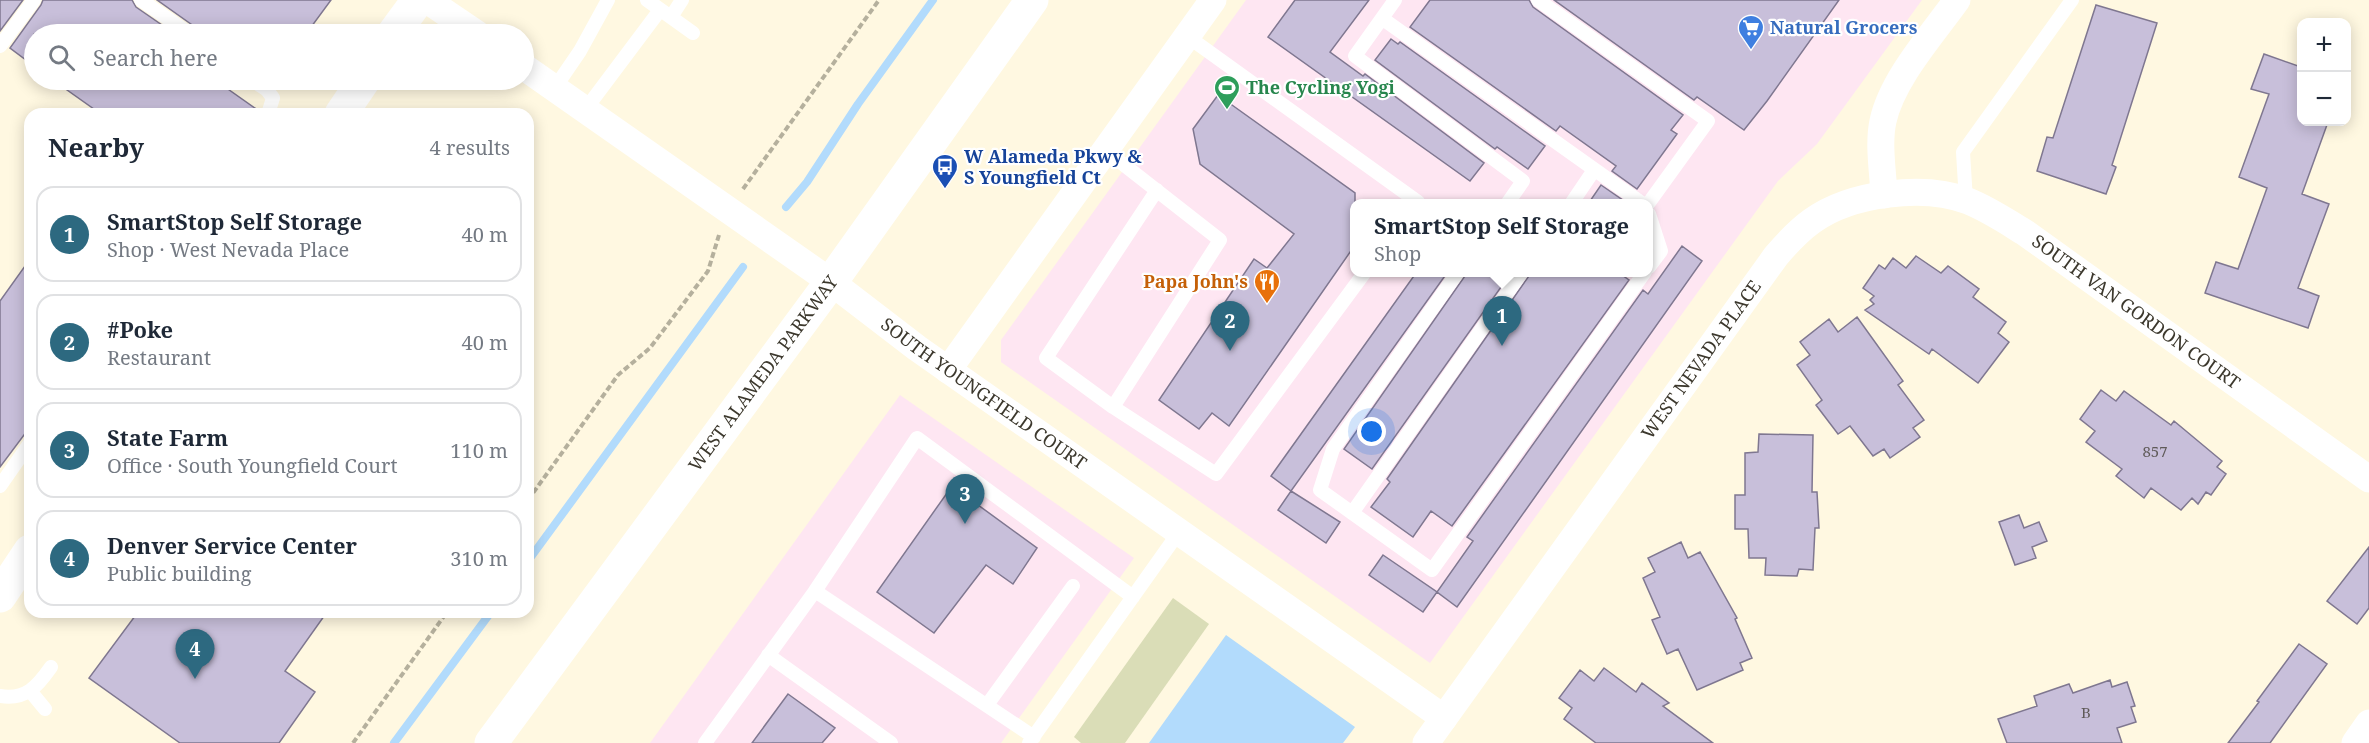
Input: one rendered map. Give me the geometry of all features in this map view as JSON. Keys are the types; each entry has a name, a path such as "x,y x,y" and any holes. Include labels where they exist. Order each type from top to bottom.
{"main road":[{"path":"400,24 418,0"},
{"name":"WEST ALAMEDA PARKWAY","path":"491,743 831,282 1032,0"},
{"path":"345,108 357,90"},
{"path":"0,597 24,559"}],"street":[{"path":"427,0 462,24"},
{"path":"948,370 1213,0"},
{"path":"1884,195 1881,155 1882,123 1889,101 1957,0"},
{"name":"SOUTH YOUNGFIELD COURT","path":"534,74 831,282 948,370 1444,718"},
{"name":"SOUTH VAN GORDON COURT","path":"1884,195 1919,192 1944,195 1966,201 1991,212 2024,232 2369,478"},
{"name":"WEST NEVADA PLACE","path":"1426,743 1776,256 1814,219 1857,201 1884,195"},
{"path":"2355,743 2369,723"}],"lane":[{"path":"0,46 34,0"},
{"path":"141,0 175,24"},
{"path":"554,88 580,51 608,0"},
{"path":"646,0 693,33"},
{"path":"585,110 666,13 682,0"},
{"path":"1395,0 1355,56 1523,181 1510,199"},
{"path":"1538,0 1708,121 1652,199"},
{"path":"1966,201 1963,152 2072,0"},
{"path":"1383,19 1636,199"},
{"path":"1187,36 1414,199"},
{"path":"267,90 273,98 270,108"},
{"path":"1105,150 1221,240 1113,407"},
{"path":"1574,199 1594,170"},
{"path":"1157,190 1046,358 1113,407 1216,474 1362,277"},
{"path":"1653,226 1661,251 1653,262"},
{"path":"1455,277 1333,449 1320,490 1432,570 1642,277"},
{"path":"1352,513 1519,277"},
{"path":"712,740 917,438 1133,597"},
{"path":"0,486 24,452"},
{"path":"815,591 987,705 1031,740 1179,532"},
{"path":"987,705 1073,586"},
{"path":"768,655 891,743"},
{"path":"0,696 11,698 31,692 51,668"},
{"path":"31,692 45,709"}],"path":[{"path":"534,492 618,375 650,348 708,271 728,210 879,0"},
{"path":"352,743 443,618"}],"shaded area":[{"path":"1246,0 1922,0 1817,144 1778,181 1430,663 1001,362 1001,340"},
{"path":"900,395 1134,558 1001,743 650,743"}],"green space":[{"path":"1173,598 1209,624 1125,743 1081,743 1074,737"}],"water":[{"path":"1226,635 1355,727 1343,743 1149,743"}],"building":[{"path":"0,0 23,0 0,31"},
{"path":"43,0 132,0 136,7 161,24 27,24"},
{"path":"157,0 331,0 313,24 191,24"},
{"path":"1295,0 1369,0 1330,52 1363,76 1365,74 1484,163 1470,181 1268,37"},
{"path":"1430,0 1529,0 1533,7 1683,115 1671,130 1677,134 1637,189 1612,171 1616,166 1560,126 1556,131 1410,27"},
{"path":"1554,0 1839,0 1744,130 1697,97 1694,100"},
{"path":"2096,5 2157,23 2112,165 2116,167 2106,194 2037,171 2047,137 2053,138"},
{"path":"24,29 24,58 10,48"},
{"path":"1391,39 1398,44 1400,42 1545,146 1528,169 1497,147 1495,149 1375,60"},
{"path":"2264,54 2297,66 2297,126 2327,126 2302,194 2329,204 2298,288 2319,296 2308,328 2205,293 2216,262 2238,269 2267,188 2239,177 2269,94 2251,89"},
{"path":"67,90 229,90 255,108 93,108"},
{"path":"1218,95 1355,193 1355,199 1350,199 1350,252 1229,426 1212,413 1199,429 1159,400 1254,259 1267,268 1294,234 1200,164 1193,129"},
{"path":"1601,185 1621,199 1591,199"},
{"path":"1682,246 1702,261 1457,607 1437,592 1473,541 1467,537 1643,290 1648,294"},
{"path":"1916,256 1941,273 1948,266 1979,289 1973,297 2006,322 1998,333 2009,342 1978,383 1932,349 1929,354 1865,310 1874,304 1870,300 1874,296 1863,288 1879,265 1885,269 1893,258 1906,268"},
{"path":"24,267 24,435 0,467 0,301"},
{"path":"1413,277 1444,277 1291,491 1271,476"},
{"path":"1464,277 1508,277 1372,469 1344,449"},
{"path":"1528,277 1625,277 1629,280 1452,526 1431,511 1413,537 1371,507 1390,482 1387,479"},
{"path":"1857,317 1903,381 1898,385 1924,420 1913,428 1920,437 1890,458 1884,449 1873,456 1850,426 1838,434 1816,405 1822,400 1797,365 1810,355 1800,342 1829,319 1838,332"},
{"path":"2101,390 2116,401 2124,391 2171,425 2174,421 2222,461 2217,467 2226,474 2211,495 2206,492 2198,504 2192,498 2181,510 2151,488 2144,498 2116,476 2122,469 2086,442 2095,431 2080,419"},
{"path":"1759,434 1813,435 1812,492 1817,492 1819,528 1815,528 1813,570 1799,569 1797,576 1765,575 1766,558 1749,558 1748,529 1735,529 1735,495 1745,495 1745,453 1758,452"},
{"path":"952,486 1037,548 1013,584 986,565 934,633 877,592"},
{"path":"1291,491 1340,522 1326,543 1278,510"},
{"path":"2019,515 2024,528 2039,522 2047,541 2032,547 2036,558 2015,565 1999,522"},
{"path":"1681,542 1688,558 1700,552 1737,618 1735,619 1752,658 1740,663 1743,670 1697,690 1678,649 1667,654 1652,620 1660,617 1643,578 1655,572 1648,558"},
{"path":"2369,547 2369,608 2357,624 2327,601"},
{"path":"1383,555 1437,592 1423,612 1369,575"},
{"path":"134,618 323,618 285,671 315,692 279,743 180,743 89,678"},
{"path":"2299,644 2327,664 2270,743 2228,743 2259,702 2257,701"},
{"path":"1604,668 1636,692 1642,683 1669,703 1663,706 1713,743 1596,743 1564,719 1572,708 1559,698 1580,670 1594,681"},
{"path":"2110,680 2112,687 2127,682 2135,706 2131,707 2136,722 2117,728 2122,743 2007,743 1998,719 2037,706 2034,696 2069,684 2073,693"},
{"path":"788,694 835,728 822,743 752,743"}],"waterway":[{"path":"786,207 807,182 858,104 933,0"},
{"path":"534,553 743,267"},
{"path":"394,743 487,618"}],"place":[{"name":"Natural Grocers","path":"1751,51"},
{"name":"The Cycling Yogi","path":"1227,111"},
{"name":"W Alameda Pkwy & S Youngfield Ct","path":"945,190"},
{"name":"Papa John's","path":"1267,305"},
{"name":"SmartStop Self Storage","path":"1502,346"},
{"name":"#Poke","path":"1230,351"},
{"name":"State Farm","path":"965,524"},
{"name":"Denver Service Center","path":"195,679"}]}
